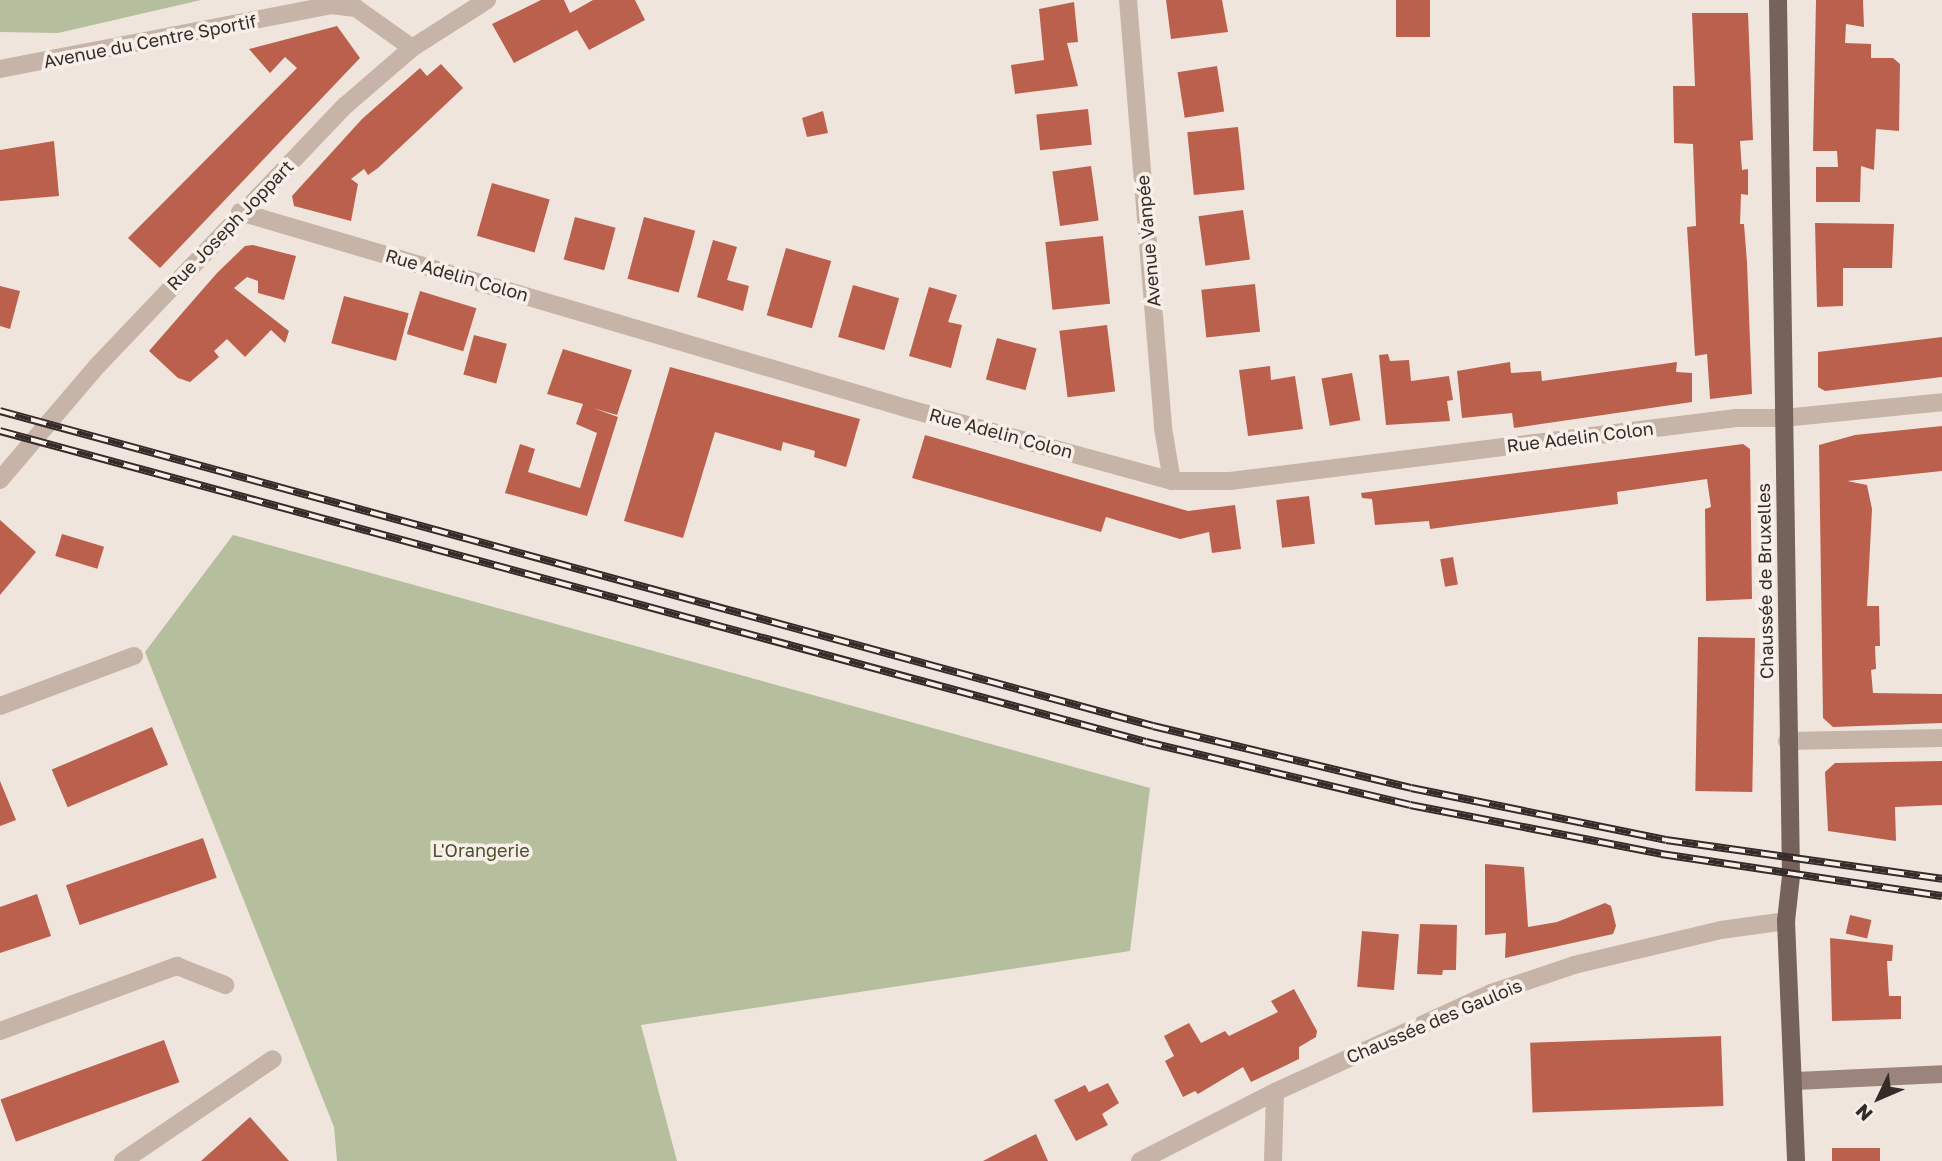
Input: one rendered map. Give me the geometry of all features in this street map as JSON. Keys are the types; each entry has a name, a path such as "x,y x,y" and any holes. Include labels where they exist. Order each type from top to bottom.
{"main road":[{"name":"Chaussée de Bruxelles","path":"1778,0 1791,876 1786,921 1796,1081 1796,1161"}],"street":[{"name":"Rue Joseph Joppart","path":"0,480 98,365 240,212 346,105 412,48 487,0"},
{"name":"Avenue Vanpée","path":"1128,0 1163,428 1172,481"},
{"name":"Avenue du Centre Sportif","path":"0,69 331,5 356,8 412,48"},
{"name":"Rue Adelin Colon","path":"240,212 909,408 1172,481 1230,481 1737,418 1783,418 1942,402"},
{"path":"0,706 134,656"},
{"path":"1787,741 1942,738"},
{"name":"Chaussée des Gaulois","path":"1140,1161 1275,1092 1491,993 1574,965 1721,930 1786,921"},
{"path":"0,1031 177,966 225,985"},
{"path":"123,1161 274,1059"},
{"path":"1796,1081 1942,1073"},
{"path":"1273,1161 1275,1092"}],"green space":[{"path":"0,0 201,0 58,33 0,32"},
{"name":"L'Orangerie","path":"233,535 1150,788 1130,951 641,1025 677,1161 337,1161 334,1127 145,652"}],"building":[{"path":"541,0 564,0 570,13 593,0 635,0 645,20 589,50 577,30 514,63 492,24"},
{"path":"1166,0 1222,0 1228,32 1171,39"},
{"path":"1396,0 1430,0 1430,37 1396,37"},
{"path":"1816,0 1863,0 1864,27 1846,24 1845,43 1871,44 1871,58 1893,58 1900,64 1899,131 1876,129 1874,170 1861,166 1860,202 1816,202 1816,167 1838,167 1837,151 1813,151"},
{"path":"1074,2 1078,42 1067,43 1078,86 1015,94 1011,65 1044,60 1039,9"},
{"path":"1692,13 1748,13 1753,140 1740,141 1742,170 1748,169 1748,195 1741,194 1740,224 1744,224 1747,262 1752,394 1710,399 1707,354 1695,356 1687,227 1696,226 1693,144 1674,143 1673,86 1695,86"},
{"path":"337,26 360,58 160,268 128,238 297,68 285,57 270,73 249,49"},
{"path":"441,64 463,88 378,168 368,175 364,169 351,179 358,184 351,221 294,206 292,196 362,119 420,68 427,76"},
{"path":"1217,66 1224,111 1185,118 1177,72"},
{"path":"1088,109 1092,145 1040,150 1036,114"},
{"path":"823,111 828,133 807,137 802,118"},
{"path":"1238,127 1245,190 1194,195 1187,132"},
{"path":"54,141 59,196 0,201 0,150"},
{"path":"1091,166 1099,220 1060,226 1052,171"},
{"path":"492,183 550,200 535,252 477,236"},
{"path":"1243,210 1250,260 1205,266 1198,216"},
{"path":"575,217 616,228 604,270 564,260"},
{"path":"644,217 695,231 679,293 627,279"},
{"path":"1815,223 1894,224 1892,268 1843,268 1843,306 1817,307"},
{"path":"1103,236 1110,304 1052,310 1045,242"},
{"path":"713,240 737,247 727,280 749,286 743,311 697,297"},
{"path":"253,245 296,256 284,300 258,293 258,281 247,277 234,288 289,331 285,343 271,330 245,357 227,339 214,351 219,357 190,382 178,378 149,351 217,273 245,246"},
{"path":"786,248 831,261 812,328 767,315"},
{"path":"1255,284 1260,332 1206,337 1201,290"},
{"path":"853,285 899,298 884,350 838,337"},
{"path":"0,286 20,291 10,329 0,326"},
{"path":"929,287 957,295 948,322 962,325 951,368 909,356"},
{"path":"420,291 476,308 463,351 407,334"},
{"path":"344,296 409,313 396,361 331,343"},
{"path":"1107,325 1115,392 1068,397 1059,331"},
{"path":"474,335 507,344 496,383 463,375"},
{"path":"1942,337 1942,377 1825,391 1818,387 1818,352"},
{"path":"997,338 1037,349 1025,390 986,380"},
{"path":"563,349 632,370 617,415 593,408 618,417 587,516 505,493 520,444 535,449 528,472 580,488 597,433 576,424 583,404 547,394"},
{"path":"1388,354 1390,361 1409,360 1411,381 1449,376 1453,400 1447,401 1450,421 1386,425 1379,355"},
{"path":"1510,362 1511,373 1541,371 1542,381 1677,362 1676,372 1692,373 1692,402 1514,428 1512,413 1462,418 1457,371"},
{"path":"1270,366 1271,380 1295,376 1303,429 1248,436 1239,370"},
{"path":"670,367 860,419 846,467 814,457 815,451 783,442 781,451 715,432 683,538 624,521"},
{"path":"1352,373 1360,420 1330,426 1321,378"},
{"path":"1942,426 1942,471 1847,481 1867,485 1872,509 1867,606 1879,606 1880,646 1875,646 1876,669 1871,670 1873,693 1942,694 1942,723 1833,727 1823,718 1819,445 1855,435"},
{"path":"925,435 1188,511 1235,505 1241,549 1212,553 1209,532 1180,539 1106,517 1101,532 912,478"},
{"path":"1743,444 1750,449 1752,599 1706,601 1705,509 1711,507 1707,479 1617,492 1618,504 1430,529 1429,521 1375,525 1372,499 1362,498 1361,493"},
{"path":"1309,496 1315,544 1282,548 1276,500"},
{"path":"0,520 36,552 0,595"},
{"path":"62,534 104,547 97,569 55,556"},
{"path":"1453,557 1458,585 1445,587 1440,559"},
{"path":"1698,637 1755,638 1752,792 1695,791"},
{"path":"152,727 168,765 68,807 52,770"},
{"path":"1942,761 1942,805 1895,807 1896,841 1828,831 1825,772 1835,763"},
{"path":"0,781 16,820 0,826"},
{"path":"203,838 217,878 80,925 66,885"},
{"path":"1485,864 1524,867 1528,927 1557,922 1605,903 1611,906 1616,926 1613,934 1505,958 1506,933 1485,935"},
{"path":"37,894 51,936 0,953 0,907"},
{"path":"1850,915 1871,920 1867,938 1846,934"},
{"path":"1420,924 1457,925 1456,970 1443,970 1442,975 1417,974"},
{"path":"1362,931 1399,934 1394,990 1357,987"},
{"path":"1830,938 1893,945 1892,961 1887,961 1889,996 1901,996 1901,1019 1832,1021"},
{"path":"1294,989 1317,1031 1316,1037 1299,1047 1299,1059 1251,1082 1243,1067 1198,1094 1195,1091 1183,1097 1165,1061 1174,1056 1164,1036 1189,1023 1201,1043 1225,1031 1229,1036 1278,1012 1271,1001"},
{"path":"1721,1036 1723,1106 1533,1113 1530,1043"},
{"path":"164,1040 179,1082 16,1142 0,1100"},
{"path":"1108,1083 1119,1103 1102,1114 1108,1125 1076,1141 1054,1100 1085,1085 1089,1092"},
{"path":"250,1117 289,1161 201,1161"},
{"path":"1036,1134 1048,1161 983,1161 1010,1147"},
{"path":"1832,1148 1880,1148 1880,1161 1832,1161"}],"railway":[{"path":"0,411 1153,726 1411,788 1666,840 1942,879"},
{"path":"0,431 1146,742 1410,805 1661,854 1942,896"}]}
